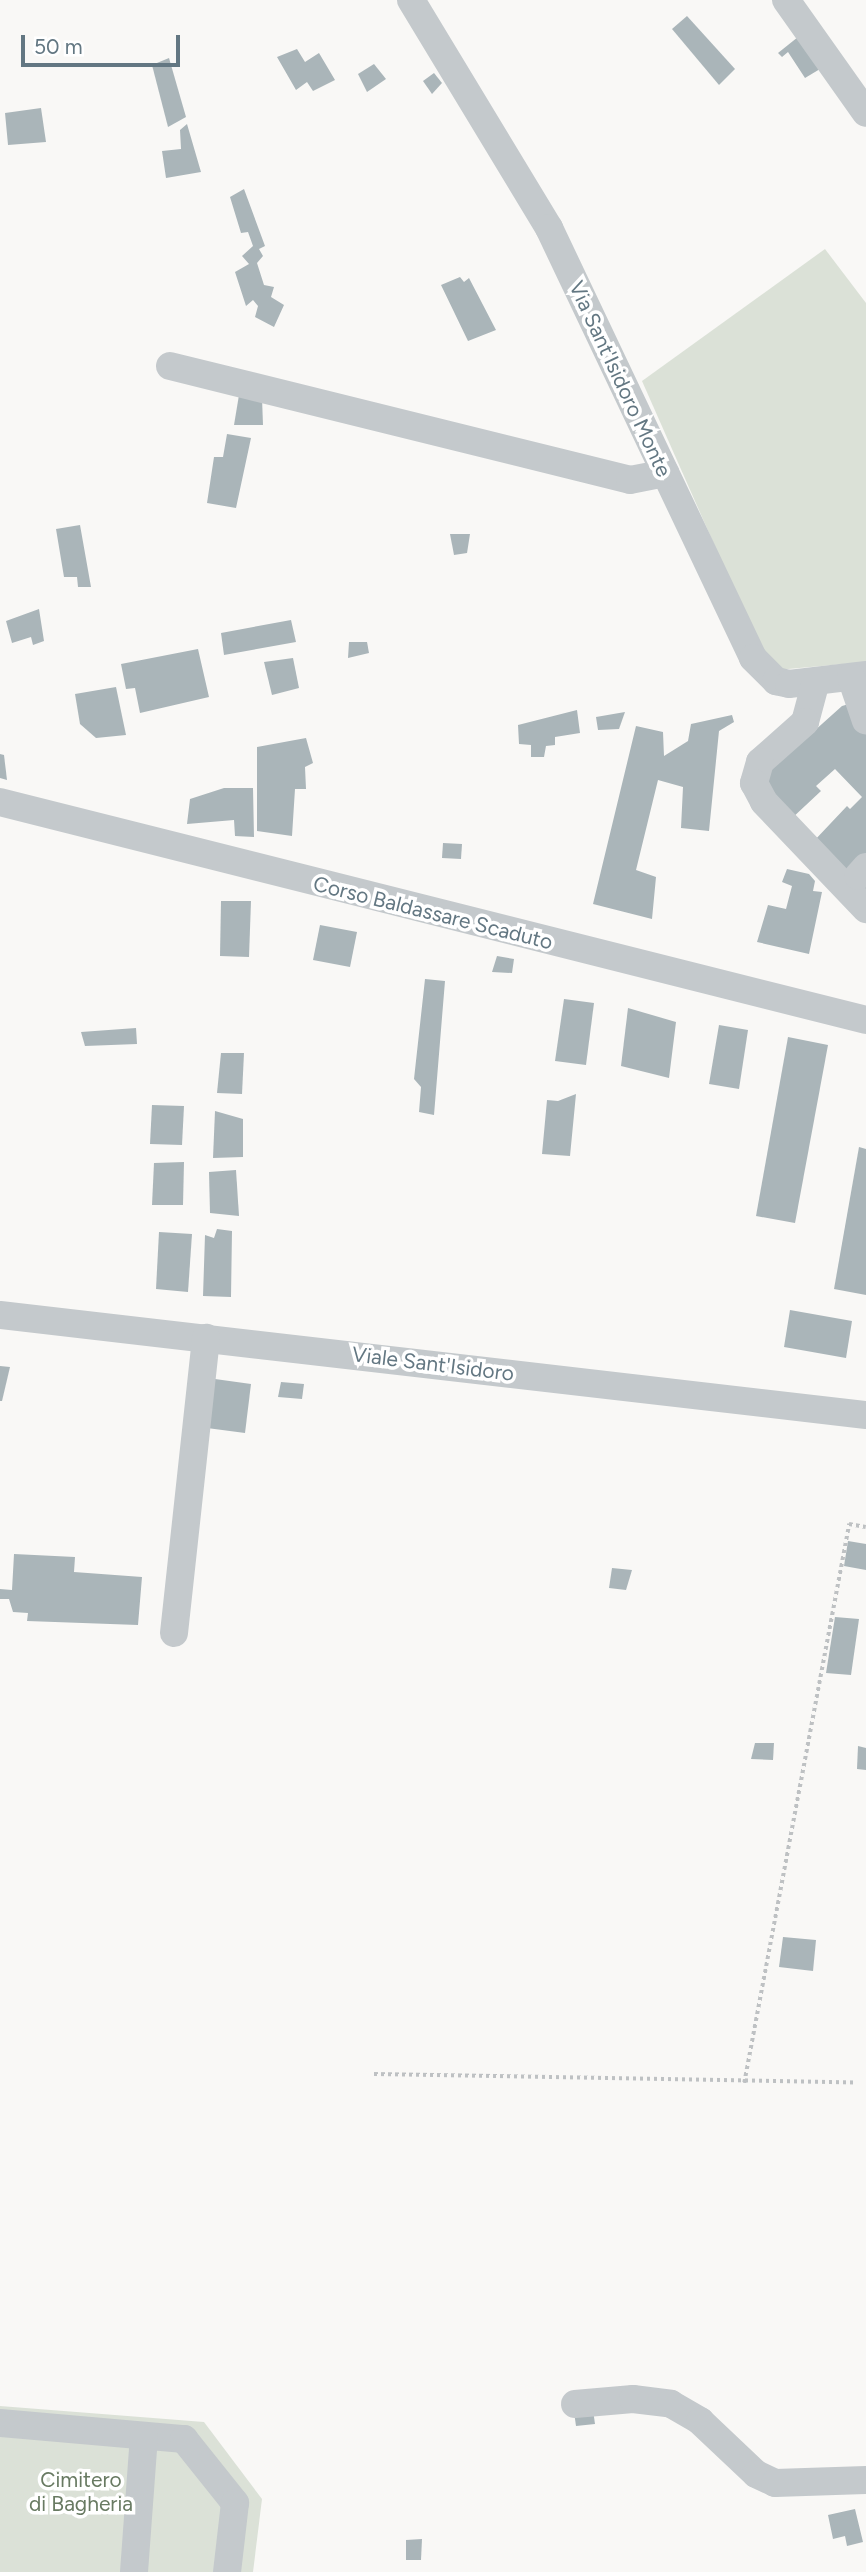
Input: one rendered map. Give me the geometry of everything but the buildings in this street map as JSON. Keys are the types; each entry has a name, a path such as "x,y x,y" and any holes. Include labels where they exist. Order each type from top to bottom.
{"street":[{"name":"Via Sant'Isidoro Monte","path":"411,0 549,228 757,664 776,681 816,681 858,676"},
{"path":"786,0 866,113"},
{"path":"170,366 630,480 665,473"},
{"path":"858,676 866,721"},
{"path":"816,681 805,722 760,762 754,783 764,802 866,909"},
{"name":"Corso Baldassare Scaduto","path":"0,802 866,1020"},
{"name":"Viale Sant'Isidoro","path":"0,1315 866,1415"},
{"path":"174,1633 206,1338"},
{"path":"575,2404 633,2399 671,2404 699,2421 756,2474 775,2483 866,2480"},
{"path":"0,2423 184,2439 235,2503 227,2572"},
{"path":"134,2572 144,2435"}],"path":[{"path":"744,2083 849,1524 866,1527"},
{"path":"374,2074 744,2083 856,2082"}],"green space":[{"path":"825,249 866,303 866,662 777,670 766,662 642,381"},
{"name":"Cimitero di Bagheria","path":"0,2406 204,2422 262,2499 253,2572 0,2572"}]}
